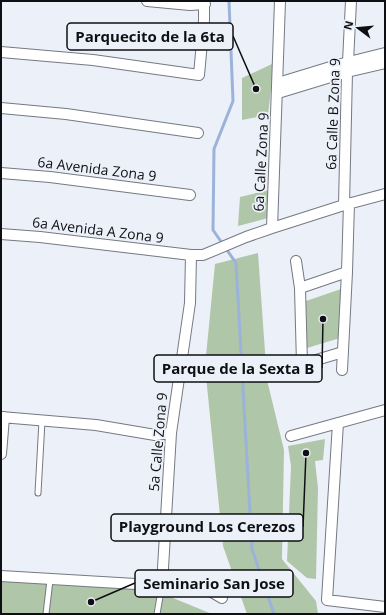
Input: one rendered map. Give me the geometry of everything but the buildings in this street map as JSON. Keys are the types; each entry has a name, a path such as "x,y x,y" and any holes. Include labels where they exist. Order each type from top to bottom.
{"street":[{"path":"1,52 93,60 199,75 204,3 184,5 147,1"},
{"name":"6a Calle Zona 9","path":"272,228 280,1"},
{"name":"6a Calle B Zona 9","path":"342,370 347,272 346,204 348,67 351,1"},
{"path":"278,88 348,67 385,53"},
{"path":"348,67 385,63"},
{"path":"1,108 66,114 198,133"},
{"name":"6a Avenida Zona 9","path":"1,173 50,177 190,195"},
{"path":"272,228 346,204 385,194"},
{"name":"6a Avenida A Zona 9","path":"1,234 40,237 191,255 203,255 272,228"},
{"name":"5a Calle Zona 9","path":"162,585 171,433 190,303 191,255"},
{"path":"296,260 300,288 302,364"},
{"path":"300,288 347,272"},
{"path":"276,372 343,352"},
{"path":"291,436 385,410"},
{"path":"1,454 2,417 96,425 155,435 171,433"},
{"path":"338,423 327,600 385,607"},
{"path":"1,576 50,580 162,585 210,591 222,598"}],"lane":[{"path":"38,493 42,421"},
{"path":"46,614 50,580"},
{"path":"157,614 162,585"}],"green space":[{"path":"274,63 268,115 242,120 242,78"},
{"path":"269,190 268,218 238,226 240,197"},
{"path":"258,253 267,380 284,450 282,559 316,601 318,614 247,614 223,546 205,366 215,264"},
{"path":"341,289 340,338 307,348 306,301"},
{"path":"325,439 323,460 315,461 318,488 316,579 307,578 287,561 291,466 288,446"},
{"path":"1,579 151,589 212,614 1,614"}],"waterway":[{"path":"229,1 233,101 214,149 213,230 236,263 252,549 274,614"}],"place":[{"name":"Parquecito de la 6ta","path":"256,89"},
{"name":"Parque de la Sexta B","path":"323,319"},
{"name":"Playground Los Cerezos","path":"306,453"},
{"name":"Seminario San Jose","path":"91,602"}]}
